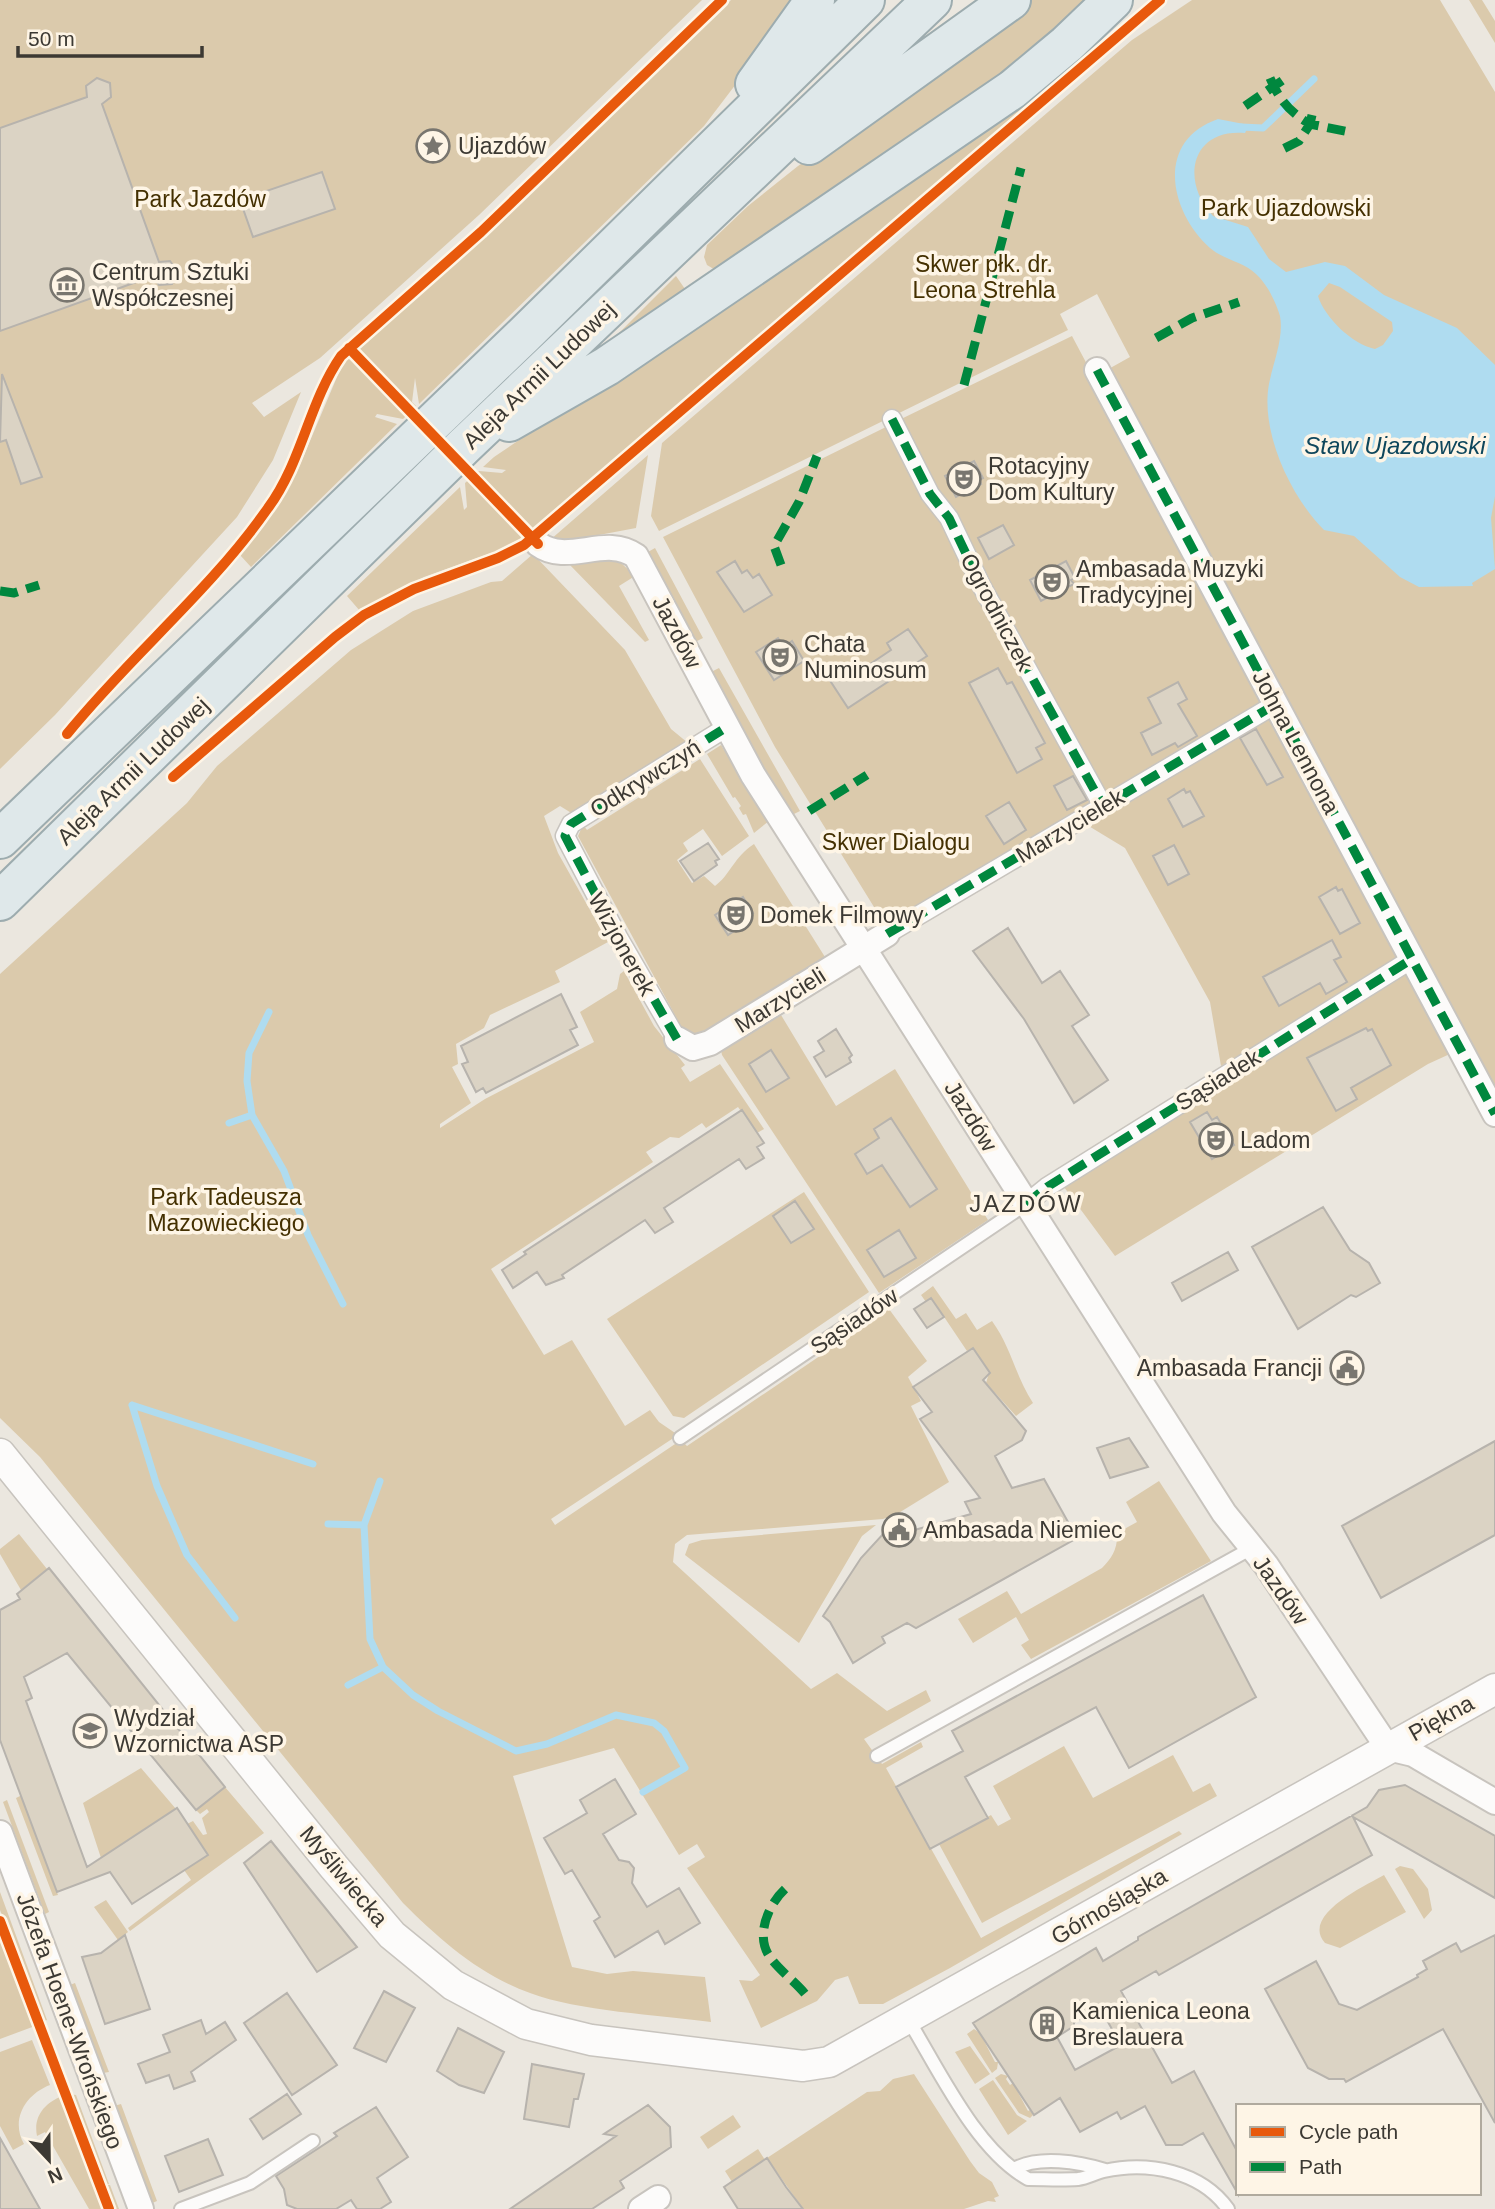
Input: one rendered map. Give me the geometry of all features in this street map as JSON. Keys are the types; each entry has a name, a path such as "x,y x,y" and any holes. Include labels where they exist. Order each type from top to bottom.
{"main road":[{"path":"700,163 815,0"},
{"name":"Aleja Armii Ludowej","path":"0,839 700,163 865,0"},
{"name":"Aleja Armii Ludowej","path":"0,901 464,446 932,0"},
{"path":"678,242 1011,0"},
{"path":"464,446 607,366 992,103 1067,44 1113,0"}],"street":[{"name":"Johna Lennona","path":"1097,370 1495,1114"},
{"name":"Ogrodniczek","path":"892,419 930,494 949,518 985,592 1103,806"},
{"name":"Jazdów","path":"538,544 556,553 617,546 636,556 753,775 1224,1513 1252,1548 1388,1748"},
{"name":"Marzycielek","path":"864,948 1276,704"},
{"name":"Odkrywczyń","path":"566,831 571,824 727,727"},
{"name":"Wizjonerek","path":"566,831 569,850 685,1044"},
{"name":"Marzycieli","path":"685,1044 710,1043 864,948"},
{"name":"Sąsiadek","path":"1026,1204 1047,1187 1412,959"},
{"name":"Myśliwiecka","path":"0,1454 334,1867 393,1935 453,1986 526,2024 591,2040 803,2066 829,2062"},
{"name":"Piękna","path":"1388,1748 1495,1689"},
{"name":"Górnośląska","path":"829,2062 909,2021 1388,1748"},
{"path":"1388,1748 1413,1754 1495,1801"},
{"name":"Józefa Hoene-Wrońskiego","path":"0,1833 141,2209"}],"lane":[{"name":"Sąsiadów","path":"680,1438 1026,1204"},
{"path":"877,1756 1252,1548"},
{"path":"909,2021 976,2129 1014,2169 1028,2179 1080,2179 1106,2170 1154,2169 1175,2172 1203,2185 1228,2209"},
{"path":"181,2209 250,2183 313,2141"}],"green space":[{"name":"Park Jazdów","path":"0,0 702,0 479,215 320,358 252,403 264,417 301,392 273,460 237,517 55,715 0,769"},
{"path":"731,0 800,0 704,126 419,404 415,378 412,402 416,406 403,419 377,414 375,417 397,424 251,567 240,555 262,528 296,474 345,358 510,212"},
{"path":"1032,0 1101,0 1065,33 717,271 707,265 704,257 707,245 748,206 798,166"},
{"name":"Park Ujazdowski","path":"1192,0 1440,0 1495,92 1495,1101 1105,371 1130,357 1097,294 1060,314 1068,330 659,531 651,516 662,443 1132,40"},
{"path":"1469,0 1482,0 1495,21 1495,43"},
{"path":"1084,46 1089,51 522,542 424,577 360,611 347,596 460,487 464,510 467,507 465,483 479,471 502,473 506,470 483,467 494,457 808,246"},
{"path":"676,276 685,289 609,343"},
{"path":"1072,336 1263,696 1257,706 1106,795 930,482 899,420"},
{"name":"Skwer Dialogu","path":"890,425 944,520 1094,804 887,928 775,747 663,537"},
{"path":"648,455 636,528 567,541 550,540"},
{"path":"655,548 703,638 695,642 648,552"},
{"name":"Park Tadeusza Mazowieckiego","path":"533,554 625,650 671,729 688,743 573,814 560,806 544,816 558,853 608,942 555,971 560,982 490,1015 484,1028 456,1044 458,1064 452,1067 471,1103 440,1124 440,1128 485,1099 594,1042 580,1012 617,989 620,974 624,971 654,1026 685,1065 681,1068 690,1082 720,1064 764,1129 757,1133 738,1107 706,1128 702,1123 679,1138 670,1137 646,1152 653,1162 491,1269 544,1355 572,1340 625,1426 650,1410 659,1422 678,1435 551,1519 555,1525 681,1440 687,1446 889,1309 927,1361 908,1377 921,1401 911,1406 949,1482 897,1514 883,1519 687,1535 675,1544 673,1562 811,1689 837,1673 887,1711 926,1690 931,1701 864,1739 882,1764 921,1742 923,1747 886,1768 981,1938 1179,1831 1182,1834 883,2004 859,2004 848,1976 835,1980 817,2001 761,2028 739,1980 752,1981 760,1975 687,1868 705,1857 697,1844 679,1855 614,1748 513,1776 572,1967 607,1974 633,1971 705,1977 711,2022 594,2008 549,1999 512,1986 478,1967 446,1943 403,1903 40,1457 0,1418 0,974 187,803 217,766 351,650 413,611 491,582 502,581"},
{"path":"596,558 618,560 635,576 619,586 649,640 645,642 568,563"},
{"path":"719,668 800,811 792,815 761,766 711,672"},
{"path":"1269,718 1399,960 1221,1066 1210,1002 1125,848 1087,825"},
{"path":"721,745 769,821 754,833 746,814 743,815 739,808 741,806 735,797 733,798 707,754"},
{"path":"700,759 749,836 722,856 703,829 683,843 688,851 677,860 692,883 704,876 715,886 754,844 830,965 702,1041 683,1030 578,836 583,825 587,830"},
{"path":"1407,974 1452,1053 1428,1064 1115,1256 1064,1187"},
{"path":"778,1010 836,1106 895,1069 988,1220 879,1293 722,1055 720,1045"},
{"path":"804,1192 869,1292 684,1418 673,1416 607,1319"},
{"path":"933,1286 956,1319 966,1313 977,1330 992,1321 1033,1403 1016,1416 986,1383 989,1373 973,1348 967,1351 932,1299 926,1302 921,1295"},
{"path":"1159,1481 1211,1561 1031,1659 1021,1645 1029,1640 1016,1617 973,1643 958,1619 1007,1591 1021,1614 1102,1568 1114,1552 1117,1533 1137,1522 1126,1502"},
{"path":"876,1525 862,1536 799,1643 685,1555 689,1544 702,1540"},
{"path":"19,1534 47,1569 21,1590 0,1554 0,1549"},
{"path":"1064,1746 1093,1798 1173,1755 1193,1792 1210,1783 1217,1796 982,1923 939,1844 991,1815 998,1826 1011,1819 993,1786"},
{"path":"141,1768 176,1809 101,1858 83,1803"},
{"path":"225,1787 264,1833 130,1931 128,1928 191,1880 184,1870 208,1855 187,1824 193,1821 203,1835 207,1834 202,1818 209,1812 207,1809 200,1814 196,1810"},
{"path":"22,1795 58,1895 53,1896 16,1798"},
{"path":"7,1800 49,1912 45,1914 3,1802"},
{"path":"1400,1866 1413,1869 1428,1889 1432,1910 1424,1919 1395,1869"},
{"path":"1384,1875 1406,1912 1340,1948 1325,1943 1320,1932 1321,1922 1328,1912 1351,1894"},
{"path":"0,1892 47,2020 42,2022 0,1910"},
{"path":"106,1900 128,1932 118,1940 94,1907"},
{"path":"0,1932 35,2026 0,2039"},
{"path":"75,1983 109,2072 103,2073 70,1985"},
{"path":"974,2029 980,2033 995,2062 998,2062 997,2069 992,2073 967,2034"},
{"path":"32,2040 50,2085 34,2094 23,2108 19,2126 24,2144 13,2150 0,2126 0,2052"},
{"path":"970,2046 990,2074 975,2084 955,2052"},
{"path":"914,2074 970,2161 979,2173 992,2182 999,2196 994,2198 996,2202 988,2201 964,2209 803,2209 767,2158 867,2092 880,2091 893,2079"},
{"path":"1001,2074 1008,2076 1006,2079 1010,2085 1013,2083 1028,2111 1033,2115 1030,2118 1019,2113 995,2078"},
{"path":"993,2080 1017,2115 1027,2121 1008,2135 979,2089"},
{"path":"69,2094 76,2095 109,2184 106,2185 110,2185 119,2209 113,2209"},
{"path":"62,2096 104,2209 89,2209 45,2132 37,2136 37,2122 42,2111 50,2102"},
{"path":"121,2104 157,2201 150,2204 114,2106"},
{"path":"733,2115 741,2127 708,2149 700,2137"},
{"path":"758,2149 765,2160 732,2182 725,2171"}],"water":[{"name":"Staw Ujazdowski","path":"1218,119 1249,125 1245,133 1227,134 1213,139 1202,148 1196,160 1196,188 1213,216 1248,227 1269,259 1286,272 1325,262 1345,266 1384,295 1457,328 1495,365 1495,496 1491,518 1495,569 1472,583 1473,586 1419,587 1400,577 1354,536 1324,530 1300,500 1281,463 1269,422 1269,384 1281,333 1276,305 1256,274 1210,248 1196,233 1178,197 1175,178 1177,160 1184,143 1198,129","holes":["1329,283 1340,287 1392,322 1393,331 1383,345 1375,349 1357,342 1340,329 1327,313 1318,296"]}],"building":[{"path":"97,78 110,83 111,97 102,104 159,262 170,261 178,272 172,284 159,285 153,276 0,331 0,128 87,97 86,86"},
{"path":"322,172 335,209 253,237 240,200"},
{"path":"2,374 42,477 21,484 6,440 0,442"},
{"name":"Rotacyjny Dom Kultury","path":"974,461 983,478 979,480 981,484 956,497 945,476"},
{"path":"1003,525 1014,545 989,559 978,538"},
{"path":"735,561 742,573 747,570 753,578 759,574 772,595 744,612 717,572"},
{"name":"Ambasada Muzyki Tradycyjnej","path":"1066,561 1075,578 1071,580 1074,584 1041,601 1030,580"},
{"path":"908,629 927,656 848,708 829,679 853,664 858,672 891,650 887,643"},
{"name":"Chata Numinosum","path":"778,638 784,647 792,641 804,661 774,680 756,652"},
{"path":"998,668 1007,684 1012,682 1045,743 1036,748 1042,759 1017,773 969,683"},
{"path":"1178,682 1187,699 1178,704 1197,736 1178,747 1175,743 1152,755 1141,733 1161,723 1148,698"},
{"path":"1256,729 1283,777 1267,785 1240,738"},
{"path":"1073,776 1087,800 1067,810 1054,786"},
{"path":"1184,789 1186,793 1190,791 1204,816 1183,827 1168,799"},
{"path":"1009,802 1026,830 1004,844 986,816"},
{"path":"708,843 719,859 715,861 717,865 694,881 680,861"},
{"path":"1174,845 1189,874 1168,885 1153,856"},
{"path":"1336,887 1338,891 1342,889 1360,923 1340,934 1319,897"},
{"path":"743,897 753,913 749,915 752,919 728,935 715,915"},
{"path":"1008,928 1042,983 1060,971 1089,1015 1072,1026 1108,1080 1074,1103 1024,1019 973,951"},
{"path":"1332,940 1341,957 1334,960 1347,982 1326,994 1320,983 1279,1006 1263,977"},
{"path":"561,994 577,1027 570,1030 578,1045 486,1093 483,1088 476,1092 462,1064 468,1062 461,1046"},
{"path":"1366,1028 1368,1031 1372,1029 1391,1065 1351,1088 1357,1099 1336,1111 1307,1058"},
{"path":"836,1029 852,1055 849,1058 851,1062 826,1077 814,1057 824,1051 818,1041"},
{"path":"771,1050 789,1078 766,1092 749,1064"},
{"path":"742,1110 764,1143 757,1147 764,1158 746,1169 739,1159 664,1208 673,1222 655,1233 645,1220 562,1275 564,1278 546,1285 537,1272 513,1288 502,1270 526,1254 524,1252"},
{"name":"Ladom","path":"1207,1112 1212,1120 1217,1117 1234,1145 1212,1159 1190,1122"},
{"path":"891,1118 937,1189 910,1207 882,1165 867,1174 855,1154 879,1138 874,1129"},
{"path":"795,1201 814,1229 791,1243 773,1216"},
{"path":"1323,1207 1350,1250 1369,1263 1380,1283 1356,1297 1351,1295 1298,1329 1252,1247"},
{"path":"899,1230 916,1258 884,1277 867,1250"},
{"path":"1228,1252 1238,1270 1182,1301 1172,1283"},
{"path":"931,1298 944,1317 927,1328 914,1309"},
{"path":"973,1348 990,1373 983,1380 1026,1431 1022,1440 995,1456 1012,1488 1044,1479 1077,1538 916,1628 907,1623 882,1637 885,1643 853,1663 830,1622 823,1616 861,1558 884,1533 891,1542 911,1531 971,1514 965,1502 980,1498 920,1419 932,1412 913,1387"},
{"path":"1129,1438 1148,1467 1110,1478 1097,1448"},
{"path":"1495,1441 1495,1535 1381,1598 1342,1526"},
{"path":"49,1568 225,1787 196,1810 67,1653 24,1677 32,1698 26,1701 87,1867 177,1808 208,1855 132,1904 110,1872 57,1892 0,1740 0,1610 20,1599 17,1594"},
{"path":"1203,1595 1256,1697 1129,1768 1096,1707 965,1777 988,1818 930,1849 896,1787 963,1751 952,1731"},
{"path":"615,1779 636,1814 603,1834 619,1860 629,1862 634,1868 632,1883 647,1907 679,1888 700,1923 665,1944 658,1931 615,1957 594,1921 600,1917 572,1870 565,1874 544,1838 587,1813 580,1800"},
{"path":"1405,1785 1495,1836 1495,1898 1353,1817 1372,1855 1159,1975 1156,1971 1121,1991 1172,2083 1194,2071 1236,2149 1236,2191 1203,2133 1182,2145 1166,2145 1145,2106 1121,2119 1117,2112 1080,2132 1060,2098 1034,2115 973,2023 1096,1948 1103,1961 1138,1940 1138,1937 1367,1807 1379,1790","holes":["1100,2008 1121,2045 1075,2070 1057,2037 1074,2026 1074,2022"]},
{"path":"271,1841 357,1947 317,1972 244,1863"},
{"path":"125,1935 150,2009 105,2024 82,1957 101,1953"},
{"path":"1495,1935 1495,2123 1443,2029 1346,2082 1344,2079 1329,2079 1308,2068 1265,1989 1316,1961 1339,2004 1357,2010 1418,1977 1417,1975 1427,1969 1423,1961 1456,1943 1461,1952"},
{"path":"384,1991 415,2008 386,2062 354,2048"},
{"path":"287,1993 337,2065 292,2095 244,2023"},
{"path":"201,2020 206,2034 225,2022 236,2040 191,2072 195,2081 174,2089 169,2075 146,2083 138,2064 170,2052 163,2035"},
{"path":"458,2028 504,2052 484,2093 459,2085 437,2071"},
{"path":"532,2064 584,2074 578,2099 574,2099 569,2127 524,2119"},
{"path":"287,2094 301,2114 263,2139 250,2119"},
{"path":"648,2105 670,2127 671,2147 620,2181 624,2188 592,2209 510,2209 616,2136 604,2134"},
{"path":"376,2107 408,2157 377,2178 391,2202 380,2209 357,2209 351,2200 336,2209 297,2209 287,2205 284,2189 276,2176 337,2136 334,2133"},
{"path":"0,2138 40,2209 0,2209"},
{"path":"208,2139 223,2175 179,2192 165,2156"},
{"path":"767,2158 803,2209 738,2209 724,2187"}],"waterway":[{"path":"1241,127 1263,128 1314,79"},
{"path":"269,1012 249,1053 247,1081 252,1115 284,1171 308,1235 343,1304"},
{"path":"229,1123 252,1115"},
{"path":"132,1405 157,1486 187,1555 235,1618"},
{"path":"132,1405 313,1464"},
{"path":"348,1685 383,1667 370,1639 364,1525 380,1481"},
{"path":"328,1524 364,1525"},
{"path":"383,1667 413,1695 438,1711 516,1751 547,1744 616,1715 654,1723 664,1731 685,1768 643,1792"}],"marked path":[{"path":"1270,78 1286,104 1310,124 1299,141 1279,151"},
{"path":"1245,106 1283,80"},
{"path":"1312,115 1310,124 1349,132"},
{"path":"964,385 1021,168"},
{"path":"1156,338 1192,318 1239,302"},
{"path":"1097,370 1495,1114"},
{"path":"892,419 930,494 949,518 981,585 1103,806"},
{"path":"781,565 774,546 799,502 817,456"},
{"path":"0,591 14,593 39,585"},
{"path":"887,934 1276,704"},
{"path":"677,1039 618,937 565,836 571,824 727,727"},
{"path":"809,811 867,775"},
{"path":"1026,1204 1047,1187 1412,959"},
{"path":"785,1889 769,1911 763,1937 768,1954 776,1965 806,1995"}],"cycle path":[{"path":"67,734 221,567 268,508 280,490 321,393 341,356 481,232 722,0"},
{"path":"173,777 364,615 414,589 498,558 524,545 1160,0"},
{"path":"349,348 538,544"},
{"path":"0,1921 109,2209"}],"place":[{"name":"Ujazdów","path":"433,146"},
{"name":"Centrum Sztuki Współczesnej","path":"67,285"},
{"name":"Rotacyjny Dom Kultury","path":"964,479"},
{"name":"Ambasada Muzyki Tradycyjnej","path":"1052,582"},
{"name":"Chata Numinosum","path":"780,657"},
{"name":"Domek Filmowy","path":"736,915"},
{"name":"Ladom","path":"1216,1140"},
{"name":"Ambasada Francji","path":"1347,1368"},
{"name":"Ambasada Niemiec","path":"899,1530"},
{"name":"Wydział Wzornictwa ASP","path":"90,1731"},
{"name":"Kamienica Leona Breslauera","path":"1047,2024"}],"district":[{"name":"JAZDÓW","path":"1026,1204"}],"park label":[{"name":"Skwer płk. dr. Leona Strehla","path":"984,277"}]}
